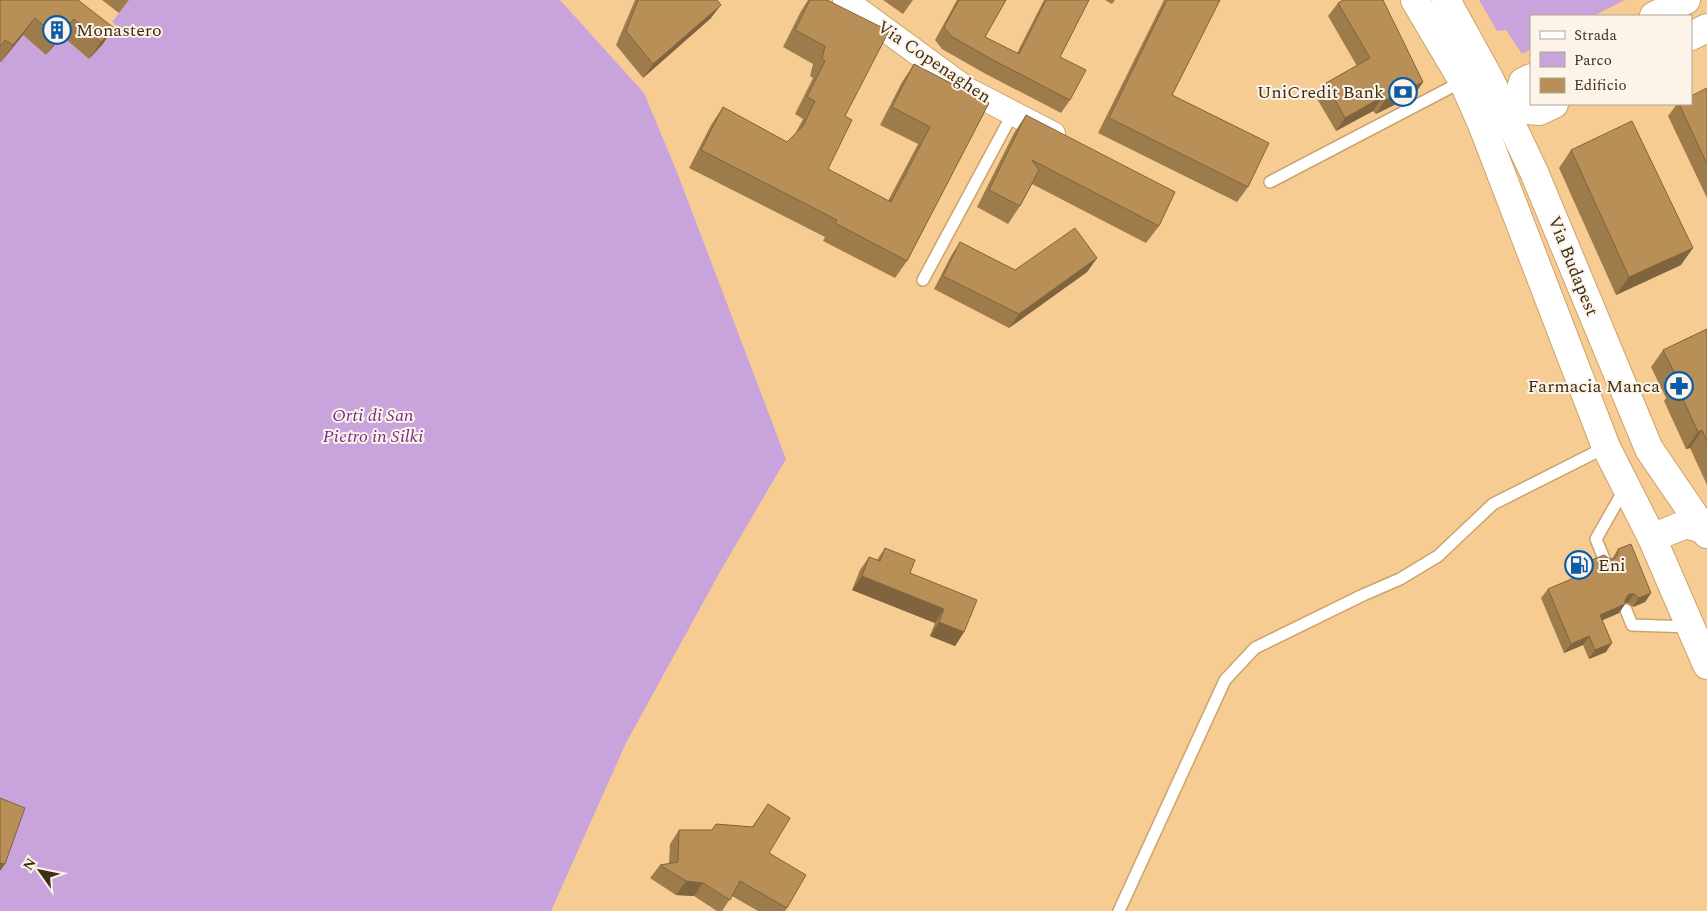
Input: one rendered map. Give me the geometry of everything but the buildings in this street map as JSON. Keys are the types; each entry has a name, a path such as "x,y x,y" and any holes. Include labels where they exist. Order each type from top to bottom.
{"main road":[{"name":"Via Budapest","path":"1415,0 1463,81 1501,116 1537,178 1649,449 1706,530"},
{"name":"Via Budapest","path":"1446,0 1489,78 1606,447 1698,623"},
{"path":"1656,15 1686,0"},
{"path":"1692,36 1707,28"},
{"path":"1501,116 1523,82 1530,78"},
{"path":"1501,116 1539,111 1552,105"},
{"path":"1652,538 1686,524 1706,530"},
{"path":"1698,623 1707,665"}],"street":[{"name":"Via Copenaghen","path":"845,0 968,90 1073,144"}],"lane":[{"path":"1270,182 1463,81"},
{"path":"923,280 1013,113"},
{"path":"1119,911 1225,680 1255,648 1400,579 1438,556 1492,504 1606,447"},
{"path":"1605,561 1596,539 1626,486"},
{"path":"1626,610 1632,624 1698,623"}],"green space":[{"name":"Orti di San Pietro in Silki","path":"129,0 560,0 644,93 677,172 786,459 721,570 626,743 551,911 0,911 0,62 23,35 46,55 62,36 89,59 118,26 112,22"},
{"path":"1479,0 1625,0 1595,15 1530,15 1530,50 1522,54 1506,30 1497,31"}],"place":[{"name":"Monastero","path":"57,30"},
{"name":"UniCredit Bank","path":"1403,92"},
{"name":"Farmacia Manca","path":"1679,386"},
{"name":"Eni","path":"1579,565"}]}
